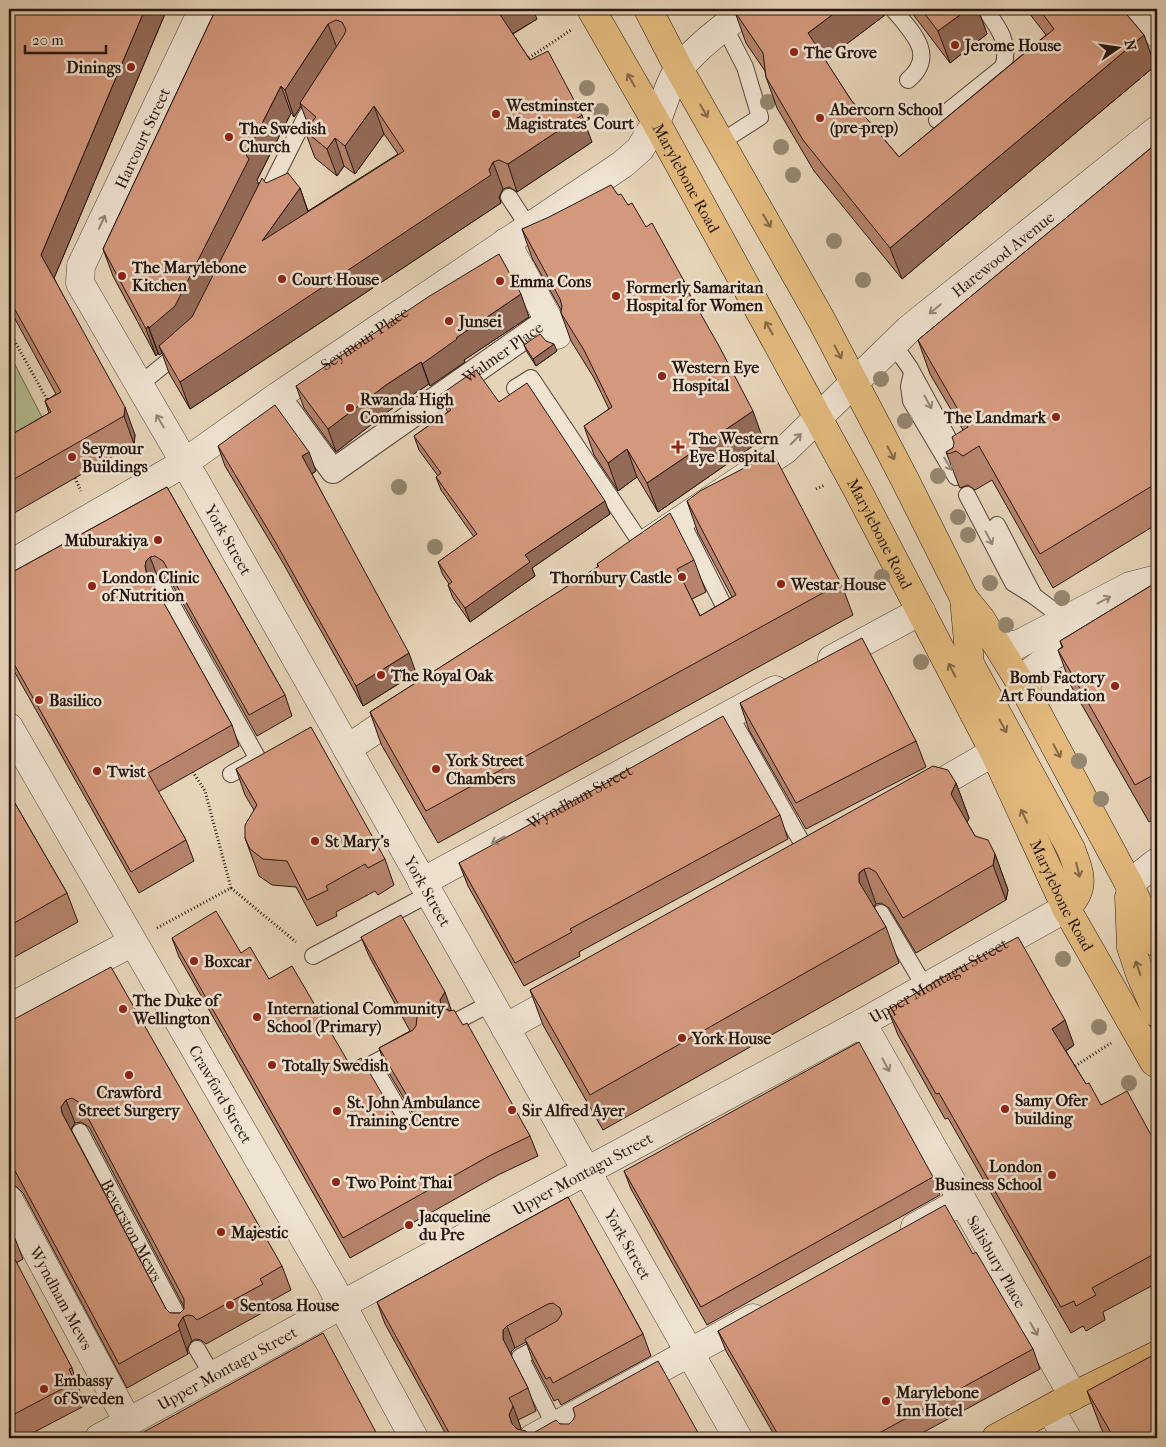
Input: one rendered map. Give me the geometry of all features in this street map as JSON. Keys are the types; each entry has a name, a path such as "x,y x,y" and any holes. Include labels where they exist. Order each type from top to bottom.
{"main road":[{"path":"648,9 855,382 964,598 981,619 1026,692 1129,884 1157,943"},
{"name":"Marylebone Road","path":"583,18 656,122 818,417 994,752 1066,908 1134,1029 1157,1064"},
{"path":"964,598 970,664 1071,849 1077,864 1080,884 1079,893 1066,908"},
{"path":"1129,884 1131,947 1140,974 1157,1013"},
{"path":"996,1438 1061,1402 1157,1355"}],"street":[{"name":"Harcourt Street","path":"81,266 203,9"},
{"name":"Seymour Place","path":"9,565 184,463 278,396 637,154 656,122 670,87 680,69 724,26 748,9"},
{"path":"1138,9 1157,33"},
{"name":"Harewood Avenue","path":"634,552 785,450 909,329 1157,130"},
{"path":"506,242 552,328"},
{"name":"York Street","path":"81,266 80,283 184,463 323,724 347,749 738,1438"},
{"name":"Walmer Place","path":"278,396 333,471 552,328"},
{"path":"997,644 1017,645 1130,586 1157,579"},
{"path":"1026,692 1029,673 1037,666 1141,604 1157,589"},
{"name":"Wyndham Street","path":"426,888 729,714 921,612"},
{"path":"347,749 429,694"},
{"name":"Crawford Street","path":"9,727 343,1306 414,1438"},
{"path":"901,805 994,752"},
{"path":"801,862 834,843"},
{"path":"1129,884 1157,862"},
{"name":"Upper Montagu Street","path":"99,1438 862,1023 1066,908"},
{"path":"9,1008 133,942"},
{"path":"505,1028 589,980"},
{"name":"Salisbury Place","path":"862,1023 962,1201 1061,1402 1067,1438"},
{"name":"Wyndham Mews","path":"9,1200 128,1422"},
{"path":"891,1241 962,1201"},
{"path":"557,1431 771,1308"}],"lane":[{"path":"893,9 916,38 922,54 921,64 917,72 908,80"},
{"path":"936,120 1003,67 1006,58 1006,43 998,27 985,9"},
{"path":"721,142 760,117 745,67 724,26"},
{"path":"256,216 305,118 325,88"},
{"path":"508,198 528,226"},
{"path":"139,385 193,340"},
{"path":"894,345 912,373 954,449"},
{"path":"912,373 909,386 911,401 956,477"},
{"path":"515,388 531,378 634,552"},
{"path":"967,495 1013,583 1066,620"},
{"path":"681,520 724,606"},
{"path":"996,525 1034,596"},
{"path":"162,587 258,759"},
{"path":"729,714 801,862"},
{"path":"231,774 275,750"},
{"path":"313,956 426,888"},
{"path":"881,913 924,987"},
{"path":"457,1021 491,1003"},
{"path":"414,1136 372,1064 415,1041"},
{"name":"Beverston Mews","path":"80,1132 184,1328"},
{"path":"557,1431 513,1357 560,1335"},
{"path":"197,1349 212,1376"}],"path":[{"path":"524,62 583,18"},
{"path":"9,331 50,403"},
{"path":"75,478 83,494"},
{"path":"193,772 205,792 231,888 313,956"},
{"path":"133,942 231,888"},
{"path":"1069,1070 1115,1039"}],"green space":[{"path":"9,353 45,423 9,443"}],"building":[{"path":"9,9 145,9 41,255 125,407 124,416 9,482 9,436 51,412 45,401 61,392 9,299"},
{"path":"216,9 499,9 497,10 530,60 548,51 582,115 508,164 499,160 493,162 489,170 491,175 180,382 159,346 192,317 262,178 266,183 288,173 300,188 262,241 404,151 374,106 345,146 335,138 327,149 305,131 316,117 300,103 346,30 342,22 336,20 328,24 285,90 281,86 246,155 249,159 175,306 146,329 103,249"},
{"path":"739,9 840,9 808,33 851,100 899,157 1054,29 1039,9 1122,9 1144,35 890,248 803,140 766,77 763,53 735,12"},
{"path":"921,9 968,9 938,31"},
{"name":"The Landmark","path":"1157,143 1157,483 1040,554 979,446 963,456 956,451 948,454 946,452 953,448 952,437 968,427 918,340"},
{"path":"611,185 618,195 621,194 628,205 632,203 646,227 652,223 753,411 647,483 627,449 608,463 584,426 612,407 584,350 561,313 560,299 522,229"},
{"path":"499,254 521,294 456,338 422,364 421,362 386,385 328,429 296,386 428,297"},
{"path":"540,334 546,341 554,344 533,359 524,345"},
{"path":"476,370 499,402 527,383 605,501 525,555 530,562 465,608 448,585 452,582 438,562 477,534 436,477 441,473 414,436 451,410 440,395"},
{"path":"275,405 309,452 302,456 409,653 356,686 276,543 218,446"},
{"path":"773,453 841,583 426,811 370,712 599,566 597,564 670,513 694,560 677,569 700,616 736,595 687,501 700,491"},
{"path":"167,487 285,695 249,715 163,561 155,556 150,557 146,561 146,571 232,725 148,773 186,840 131,872 9,655 9,574"},
{"path":"1157,582 1157,773 1135,785 1058,650 1063,647 1060,641"},
{"path":"862,638 916,741 796,803 740,703"},
{"path":"723,716 780,815 570,929 572,932 515,963 459,863 612,780"},
{"name":"St Mary's","path":"311,727 385,859 368,868 365,864 326,886 328,890 307,900 287,861 263,859 250,849 245,838 245,825 257,805 236,769"},
{"path":"933,766 948,770 956,783 951,794 975,836 988,840 995,854 993,865 903,918 876,872 869,868 864,869 859,873 859,882 886,927 590,1095 530,990"},
{"path":"9,793 67,893 9,926"},
{"path":"216,911 241,953 250,947 269,979 292,966 350,1065 361,1058 398,1121 402,1125 407,1126 415,1121 417,1117 416,1111 379,1048 413,1030 416,1026 417,1017 413,1012 403,1012 361,937 401,915 445,992 440,1000 441,1006 449,1011 454,1010 463,1025 467,1023 530,1136 491,1155 343,1238 172,938"},
{"name":"London Business School","path":"1018,937 1065,1020 1052,1029 1086,1084 1089,1083 1101,1105 1127,1091 1157,1146 1157,1197 1155,1198 1157,1202 1157,1255 1156,1253 1092,1288 1096,1295 1076,1306 1074,1301 1061,1307 939,1093 936,1094 888,1010 936,981"},
{"path":"111,967 282,1266 260,1279 263,1284 197,1320 193,1316 183,1317 178,1325 180,1330 119,1364 14,1169 9,1163 9,1022","holes":["72,1098 80,1103 184,1299 184,1309 180,1313 170,1313 166,1309 62,1113 61,1107 66,1100"]},
{"path":"859,1042 933,1177 701,1307 624,1171"},
{"path":"568,1197 643,1334 553,1383 550,1377 546,1379 525,1339 557,1321 562,1314 560,1308 553,1303 548,1304 507,1326 503,1330 503,1339 528,1388 509,1398 513,1406 509,1415 512,1424 517,1429 526,1431 528,1436 556,1420 560,1424 569,1424 575,1416 573,1408 658,1361 701,1438 452,1438 377,1302"},
{"path":"945,1205 973,1254 976,1252 1033,1349 870,1438 780,1438 718,1331"},
{"path":"9,1225 14,1236 9,1239"},
{"path":"9,1248 72,1368 69,1369 75,1382 9,1417"},
{"path":"323,1333 379,1438 133,1438"},
{"path":"1157,1353 1157,1438 1114,1438 1087,1391"}],"place":[{"name":"Jerome House","path":"955,45"},
{"name":"The Grove","path":"794,52"},
{"name":"Dinings","path":"131,67"},
{"name":"Westminster Magistrates' Court","path":"496,114"},
{"name":"Abercorn School (pre-prep)","path":"820,118"},
{"name":"The Swedish Church","path":"229,137"},
{"name":"The Marylebone Kitchen","path":"122,276"},
{"name":"Court House","path":"282,279"},
{"name":"Emma Cons","path":"500,281"},
{"name":"Formerly Samaritan Hospital for Women","path":"616,296"},
{"name":"Junsei","path":"449,321"},
{"name":"Western Eye Hospital","path":"662,376"},
{"name":"Rwanda High Commission","path":"350,408"},
{"name":"The Landmark","path":"1056,417"},
{"name":"The Western Eye Hospital","path":"678,447"},
{"name":"Seymour Buildings","path":"72,457"},
{"name":"Muburakiya","path":"158,540"},
{"name":"Thornbury Castle","path":"682,577"},
{"name":"Westar House","path":"781,584"},
{"name":"London Clinic of Nutrition","path":"92,586"},
{"name":"The Royal Oak","path":"381,675"},
{"name":"Bomb Factory Art Foundation","path":"1115,686"},
{"name":"Basilico","path":"39,700"},
{"name":"York Street Chambers","path":"436,769"},
{"name":"Twist","path":"97,771"},
{"name":"St Mary's","path":"315,841"},
{"name":"Boxcar","path":"194,961"},
{"name":"The Duke of Wellington","path":"123,1009"},
{"name":"International Community School (Primary)","path":"257,1017"},
{"name":"York House","path":"682,1038"},
{"name":"Totally Swedish","path":"272,1065"},
{"name":"Crawford Street Surgery","path":"129,1075"},
{"name":"Samy Ofer building","path":"1005,1109"},
{"name":"Sir Alfred Ayer","path":"512,1110"},
{"name":"St. John Ambulance Training Centre","path":"337,1111"},
{"name":"London Business School","path":"1052,1175"},
{"name":"Two Point Thai","path":"336,1182"},
{"name":"Jacqueline du Pre","path":"409,1225"},
{"name":"Majestic","path":"221,1232"},
{"name":"Sentosa House","path":"230,1305"},
{"name":"Embassy of Sweden","path":"44,1389"},
{"name":"Marylebone Inn Hotel","path":"886,1401"}]}
